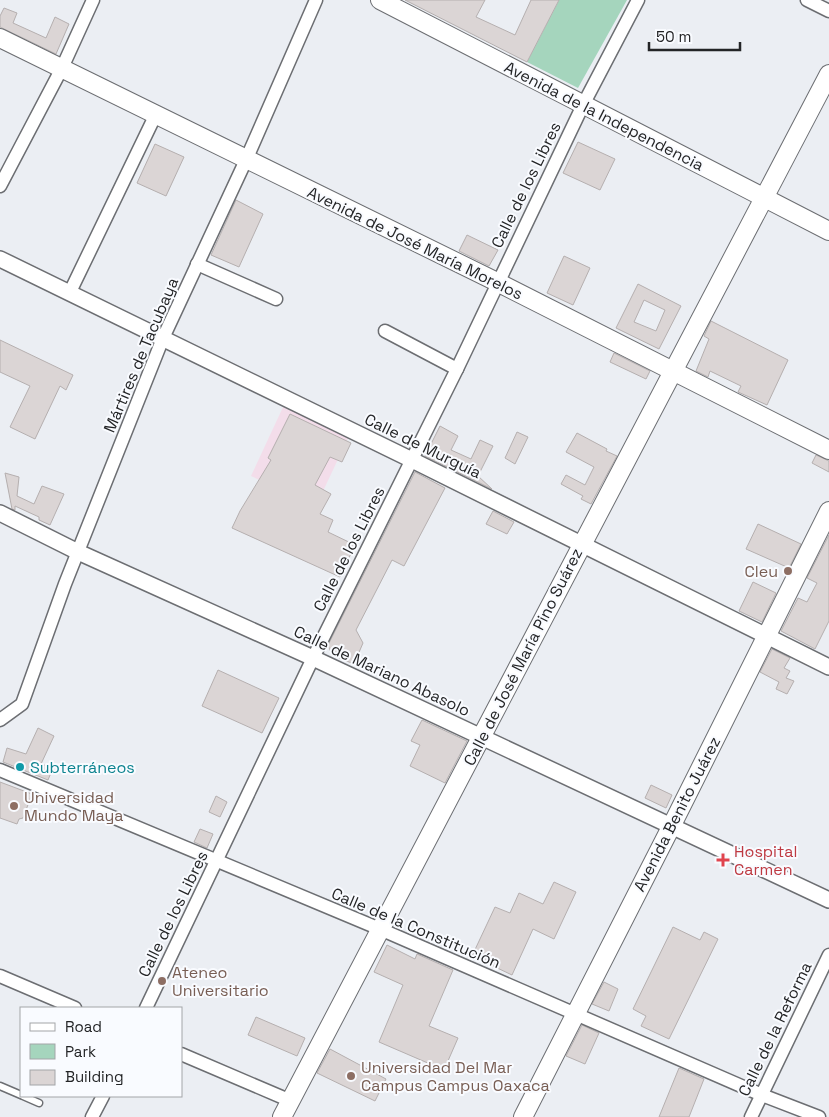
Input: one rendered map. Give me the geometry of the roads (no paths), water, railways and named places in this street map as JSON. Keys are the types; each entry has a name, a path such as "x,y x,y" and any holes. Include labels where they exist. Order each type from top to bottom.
{"main road":[{"name":"Avenida de la Independencia","path":"380,0 829,230"},
{"name":"Avenida de José María Morelos","path":"0,38 497,282 829,450"},
{"name":"Calle de José María Pino Suárez","path":"287,1112 380,929 482,737 581,544 829,74"},
{"name":"Avenida Benito Juárez","path":"523,1117 672,828 829,511"}],"street":[{"path":"0,186 62,68 93,0"},
{"name":"Mártires de Tacubaya","path":"0,720 22,704 78,552 163,338 246,160 316,0"},
{"name":"Calle de los Libres","path":"146,1007 313,658 457,369 583,105 638,0"},
{"path":"808,0 829,11"},
{"path":"70,292 156,114"},
{"name":"Calle de Murguía","path":"0,259 412,460 829,667"},
{"path":"197,264 276,299"},
{"path":"385,331 457,369"},
{"name":"Calle de Mariano Abasolo","path":"0,513 78,552 313,658 829,900"},
{"name":"Calle de la Constitución","path":"0,770 380,929 819,1117"},
{"name":"Calle de la Reforma","path":"751,1117 829,955"},
{"path":"0,976 73,1007"},
{"path":"182,1055 287,1112"},
{"path":"92,1117 102,1097"}],"lane":[{"path":"0,1086 20,1094"},
{"path":"26,1097 39,1103"}],"place":[{"name":"Cleu","path":"788,571"},
{"name":"Subterráneos","path":"20,767"},
{"name":"Universidad Mundo Maya","path":"14,806"},
{"name":"Hospital Carmen","path":"723,860"},
{"name":"Ateneo Universitario","path":"162,981"},
{"name":"Universidad Del Mar Campus Campus Oaxaca","path":"351,1076"}]}
